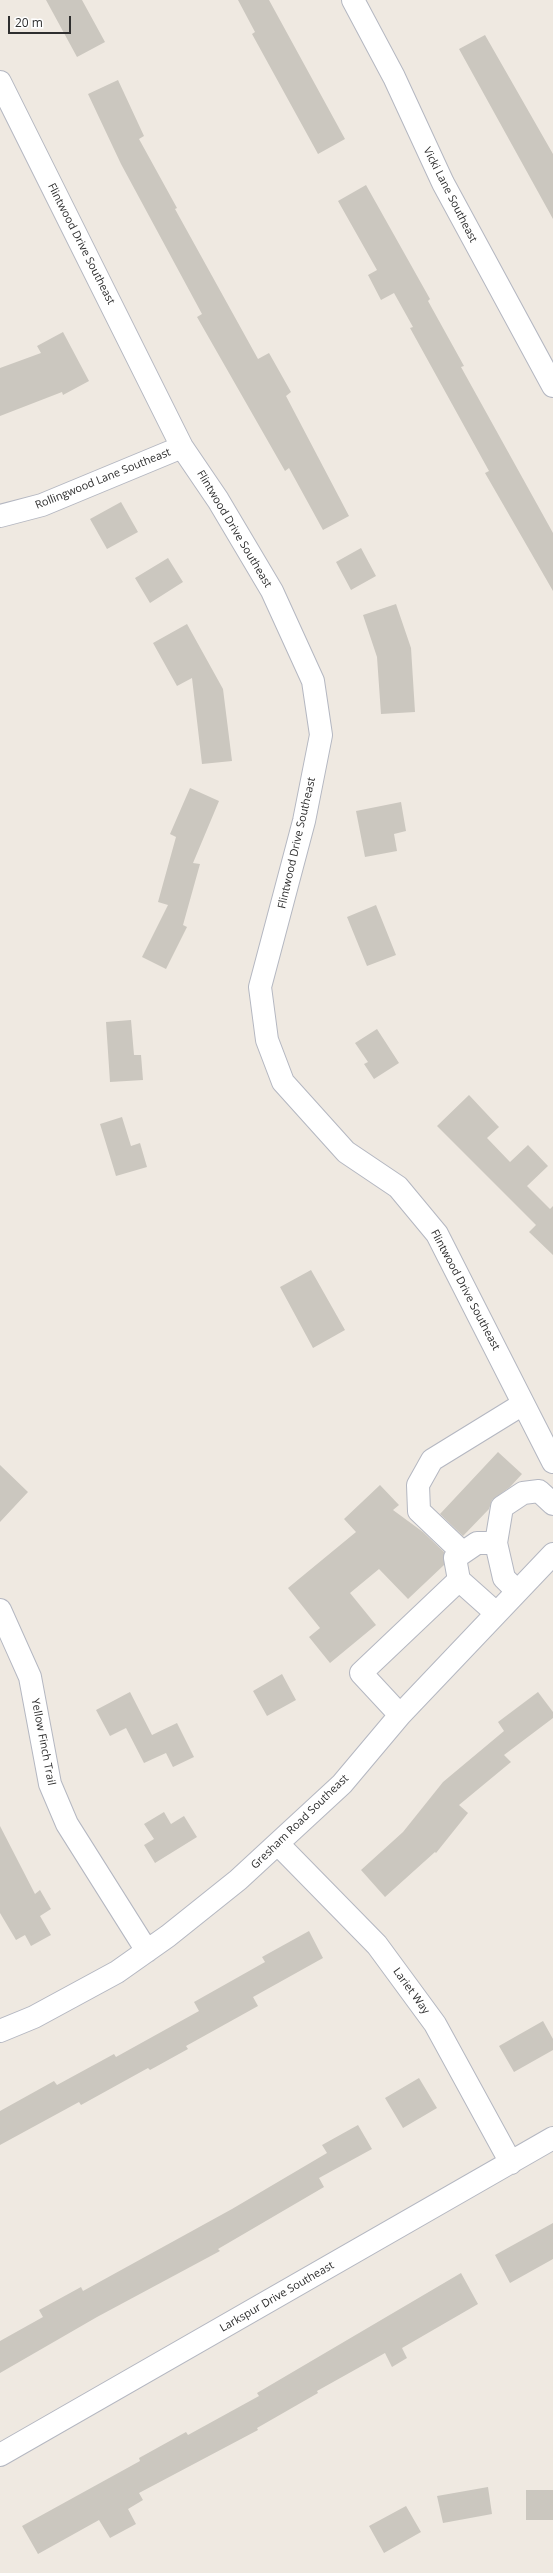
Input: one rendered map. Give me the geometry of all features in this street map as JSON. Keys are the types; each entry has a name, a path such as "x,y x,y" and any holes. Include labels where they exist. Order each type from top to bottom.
{"street":[{"name":"Vicki Lane Southeast","path":"353,0 394,77 443,183 553,386"},
{"name":"Flintwood Drive Southeast","path":"0,82 182,448 218,500 272,591 313,681 320,735 304,821 260,987 267,1040 283,1082 346,1152 398,1187 437,1234 553,1462"},
{"name":"Rollingwood Lane Southeast","path":"0,516 42,505 182,448"},
{"path":"462,1552 420,1511 418,1485 432,1460 523,1404"},
{"path":"517,1591 504,1578 496,1544 502,1507 523,1493 539,1491 553,1504"},
{"path":"496,1544 477,1543 462,1552 456,1558 459,1580 496,1613"},
{"name":"Gresham Road Southeast","path":"0,2031 90,1988 147,1951 238,1880 342,1784 400,1715 553,1554"},
{"path":"400,1715 360,1673 459,1580"},
{"name":"Yellow Finch Trail","path":"0,1610 30,1677 50,1784 67,1824 147,1951"},
{"name":"Lariet Way","path":"278,1844 377,1945 435,2024 511,2162"},
{"name":"Larkspur Drive Southeast","path":"0,2455 553,2138"}],"building":[{"path":"46,0 82,0 105,42 77,57"},
{"path":"238,0 269,0 345,139 318,154 252,34 255,32"},
{"path":"485,35 553,154 553,219 459,49"},
{"path":"118,80 144,136 139,139 177,208 175,209 258,359 269,353 291,392 286,396 349,516 323,530 289,468 285,471 197,317 202,314 121,164 88,94"},
{"path":"366,185 430,299 428,301 464,366 461,367 553,533 553,591 485,473 489,471 410,328 413,327 394,293 381,300 368,275 377,270 338,201"},
{"path":"63,332 89,381 63,395 62,392 0,416 0,368 41,353 37,346"},
{"path":"121,502 138,532 107,549 90,519"},
{"path":"361,548 376,576 351,590 336,562"},
{"path":"168,558 183,582 150,603 135,578"},
{"path":"396,604 411,648 415,712 381,714 377,657 363,615"},
{"path":"187,624 223,689 232,761 202,764 192,678 177,686 153,643"},
{"path":"190,788 219,801 193,863 200,864 183,925 187,927 166,969 142,957 168,905 158,902 176,837 170,834"},
{"path":"401,802 406,831 394,834 397,851 365,857 356,811"},
{"path":"376,905 396,955 367,966 347,917"},
{"path":"131,1020 134,1055 141,1055 143,1080 110,1082 106,1022"},
{"path":"377,1029 399,1063 374,1079 364,1064 368,1062 355,1043"},
{"path":"469,1095 499,1127 487,1138 510,1162 528,1145 548,1166 527,1186 550,1209 553,1206 553,1255 529,1232 536,1225 437,1126"},
{"path":"122,1117 131,1146 140,1143 147,1167 116,1176 100,1124"},
{"path":"311,1270 345,1330 313,1348 280,1287"},
{"path":"498,1452 522,1474 510,1487 492,1500 489,1509 463,1536 440,1514"},
{"path":"0,1465 28,1492 0,1522"},
{"path":"380,1485 399,1505 393,1510 423,1532 444,1552 444,1565 408,1599 379,1569 350,1593 376,1625 330,1663 309,1637 320,1628 288,1588 356,1532 344,1519"},
{"path":"282,1674 296,1700 267,1716 253,1691"},
{"path":"130,1692 152,1735 177,1723 194,1757 173,1767 166,1753 144,1763 126,1728 110,1736 96,1710"},
{"path":"538,1692 553,1712 553,1718 504,1755 511,1762 459,1805 468,1813 436,1853 435,1852 385,1897 361,1870 403,1832 443,1782 504,1731 498,1722"},
{"path":"164,1812 171,1824 184,1816 197,1837 155,1863 144,1845 154,1839 144,1824"},
{"path":"0,1826 35,1894 40,1890 51,1909 40,1916 51,1935 31,1946 25,1935 16,1940 0,1913"},
{"path":"309,1931 323,1958 253,1997 258,2006 186,2046 188,2049 150,2070 148,2068 81,2105 79,2102 0,2145 0,2111 54,2081 57,2085 114,2054 116,2057 199,2011 194,2002 265,1962 262,1957"},
{"path":"543,2021 553,2039 553,2050 514,2072 499,2046"},
{"path":"419,2078 437,2108 403,2128 385,2098"},
{"path":"358,2125 372,2149 319,2178 324,2187 218,2249 220,2251 97,2317 0,2373 0,2341 43,2317 39,2310 81,2287 83,2291 232,2209 327,2153 322,2145"},
{"path":"553,2223 553,2259 510,2283 495,2255"},
{"path":"461,2273 478,2304 402,2348 407,2358 392,2367 385,2353 317,2391 318,2393 257,2428 258,2430 139,2493 143,2500 128,2509 136,2524 110,2538 99,2520 38,2554 22,2526 140,2461 139,2458 186,2432 188,2435 259,2396 257,2393"},
{"path":"488,2487 492,2514 443,2523 437,2496"},
{"path":"526,2490 553,2490 553,2520 526,2520"},
{"path":"406,2506 421,2532 384,2553 369,2526"}]}
